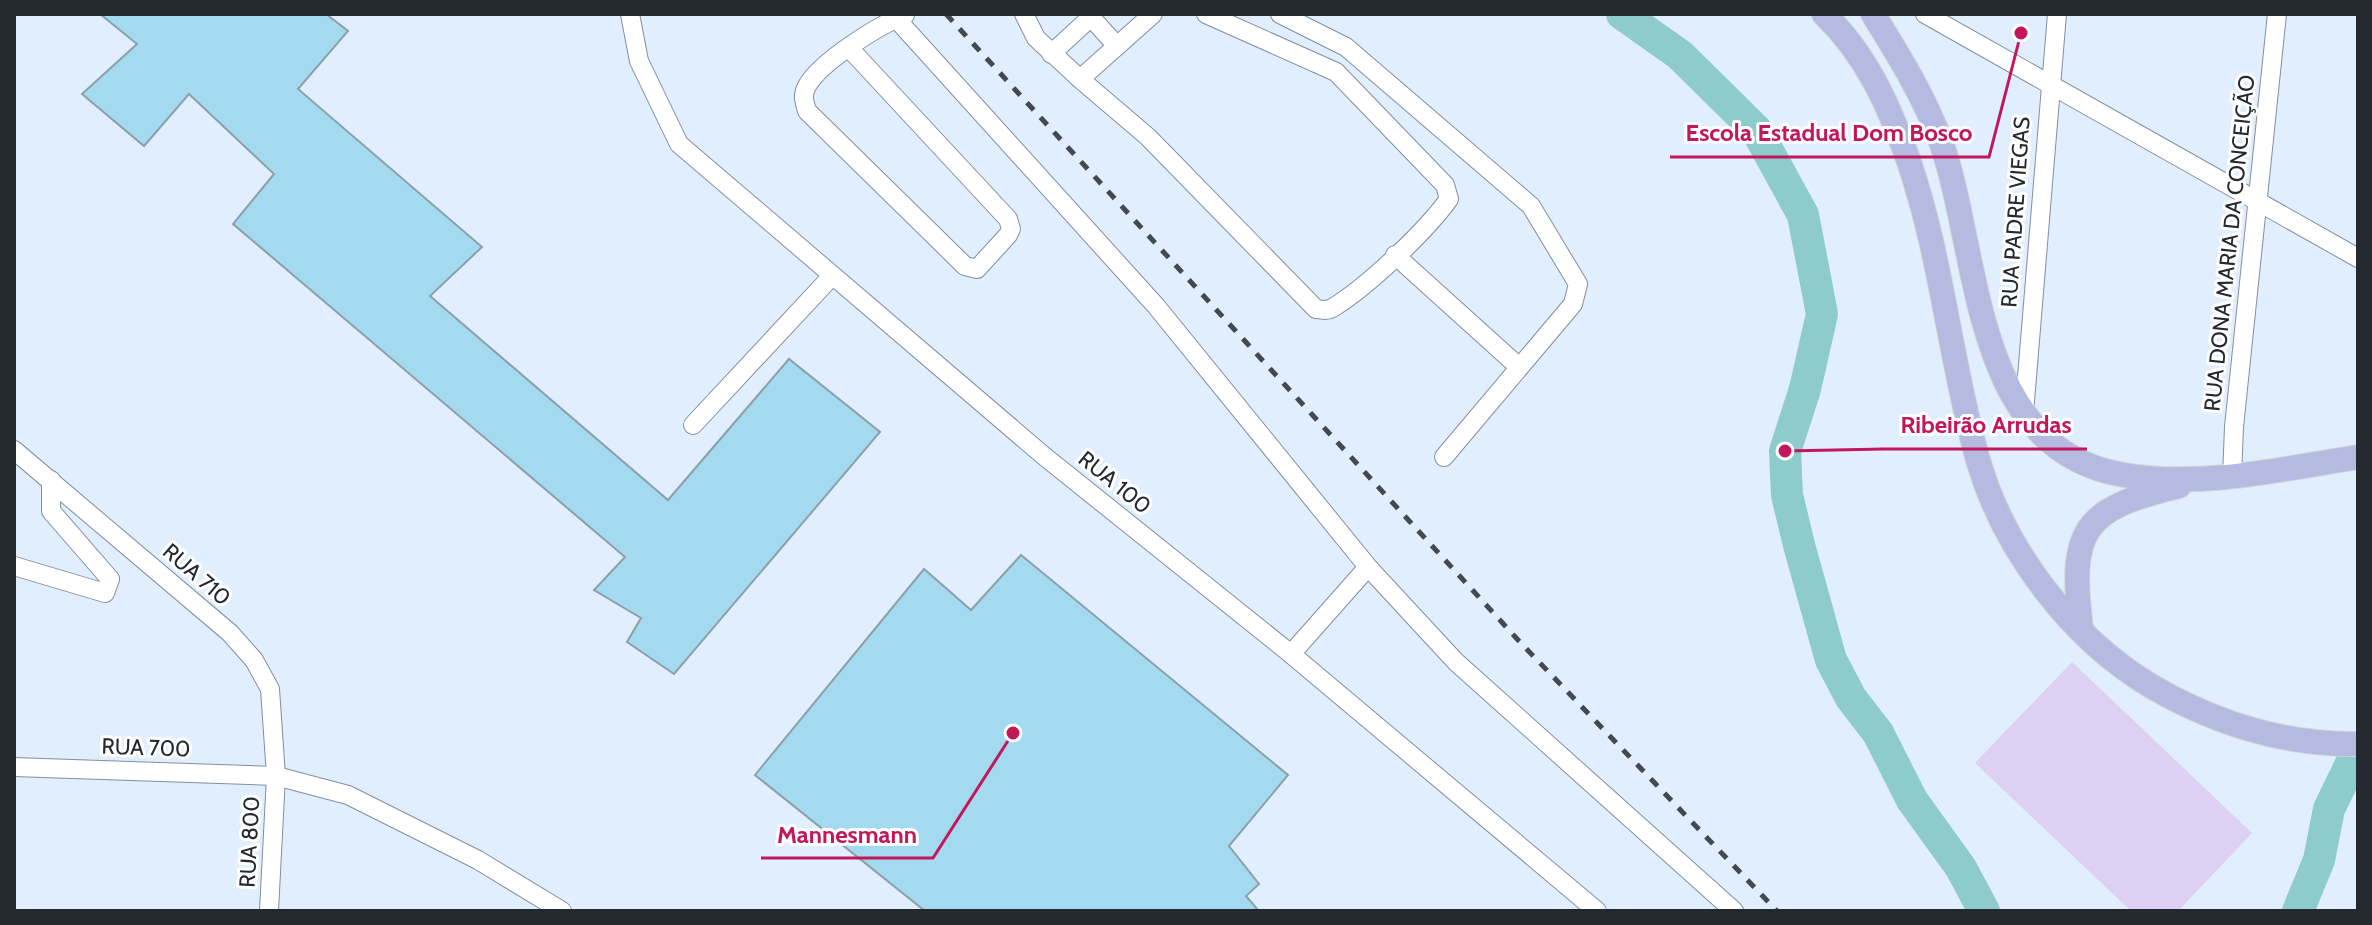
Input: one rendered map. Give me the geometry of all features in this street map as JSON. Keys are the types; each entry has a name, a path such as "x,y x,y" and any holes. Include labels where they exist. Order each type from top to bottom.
{"main road":[{"path":"1824,14 1846,34 1882,94 1903,145 1922,198 1978,460 2001,521 2040,581 2081,631 2128,672 2175,699 2231,726 2300,741 2358,744"},
{"path":"1873,14 1918,86 1941,143 1991,350 2024,413 2061,449 2091,465 2123,475 2224,477"},
{"path":"2081,631 2074,576 2081,538 2103,512 2126,499 2224,477 2358,457"}],"street":[{"name":"RUA 100","path":"630,14 639,61 679,144 1044,456 1291,654 1597,911"},
{"path":"1024,14 1036,38 1051,54 1148,137 1316,309 1333,308 1395,255 1449,199 1445,185 1336,72 1206,14"},
{"path":"1080,79 1153,14"},
{"path":"1280,14 1346,47 1531,206 1578,284 1573,304 1444,457"},
{"path":"1925,14 2358,258"},
{"name":"RUA PADRE VIEGAS","path":"2024,413 2057,14"},
{"name":"RUA DONA MARIA DA CONCEIÇÃO","path":"2224,477 2277,14"},
{"path":"850,49 1008,219 1011,229 1008,235 977,269 965,266 807,111 803,97 808,84 823,66 898,15 1156,306 1368,567 1456,662 1734,911"},
{"path":"1051,54 1089,16 1117,46"},
{"path":"1395,255 1519,367"},
{"path":"693,425 831,277"},
{"name":"RUA 710","path":"14,450 230,633 254,660 270,689 276,776"},
{"path":"14,566 43,572 74,587 105,593 110,579 51,511 51,480"},
{"path":"1291,654 1368,567"},
{"name":"RUA 700","path":"14,767 276,776 348,795 478,860 562,911"},
{"name":"RUA 800","path":"269,911 276,776"}],"shaded area":[{"path":"2072,662 2252,833 2178,911 2131,911 1975,763"}],"building":[{"path":"100,14 326,14 348,31 298,89 482,247 430,296 668,500 789,359 880,432 674,674 627,642 641,618 594,590 625,557 233,224 274,174 189,94 144,146 82,94 137,44"},
{"path":"1021,555 1288,775 1229,846 1259,884 1246,896 1259,911 925,911 755,775 924,569 971,610"}],"waterway":[{"path":"1622,14 1680,55 1757,131 1803,215 1822,314 1805,389 1785,451 1787,495 1799,545 1831,660 1851,698 1878,733 1912,800 1961,868 1984,911"},
{"path":"2298,911 2319,860 2329,809 2358,749"}],"railway":[{"path":"946,14 1519,641 1777,911"}],"place":[{"name":"Escola Estadual Dom Bosco","path":"2021,33"},
{"name":"Ribeirão Arrudas","path":"1785,451"},
{"name":"Mannesmann","path":"1013,733"}]}
